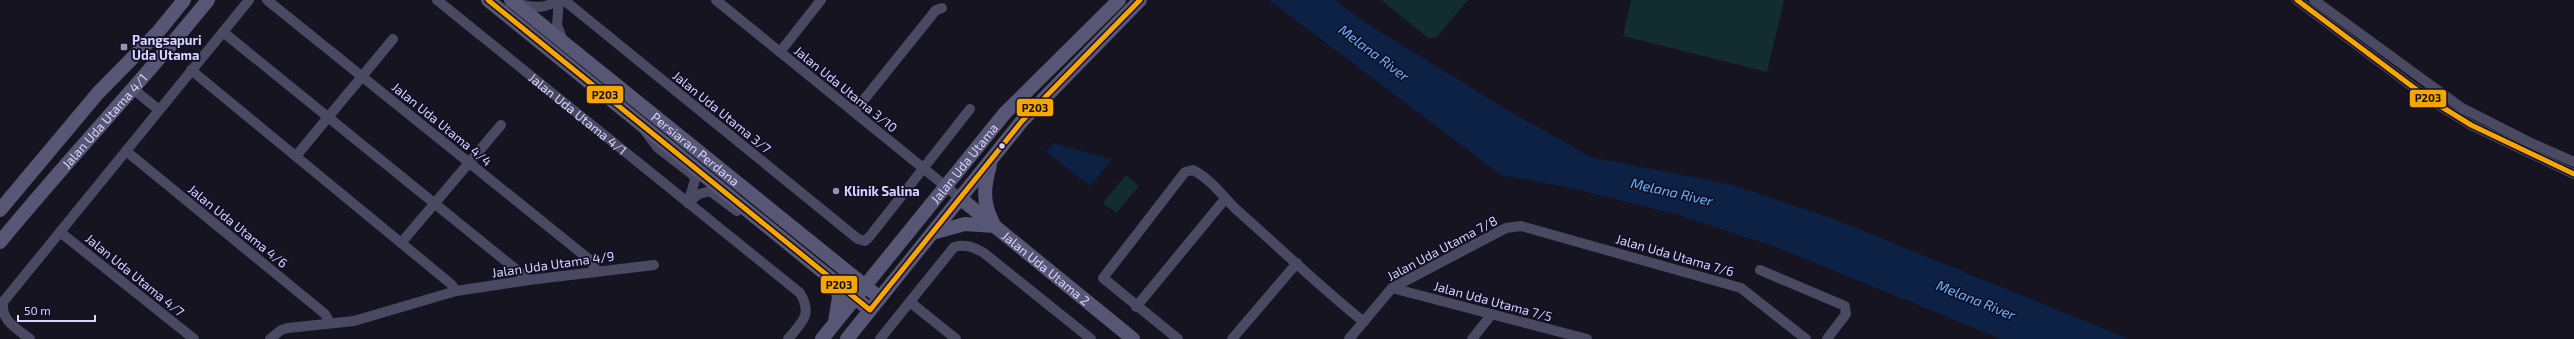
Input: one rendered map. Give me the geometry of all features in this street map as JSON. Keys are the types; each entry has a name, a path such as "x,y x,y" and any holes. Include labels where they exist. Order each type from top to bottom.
{"main road":[{"name":"Jalan Uda Utama 4/1","path":"0,210 98,93 158,32 184,0"},
{"name":"Jalan Uda Utama 4/1","path":"0,242 60,168 173,44 208,0"},
{"name":"Persiaran Perdana","path":"488,0 870,310"},
{"name":"Jalan Uda Utama","path":"822,339 1005,112 1119,0"},
{"name":"Jalan Uda Utama","path":"847,339 1022,121 1140,0"},
{"name":"Persiaran Perdana","path":"513,2 880,298"},
{"path":"932,233 966,224 994,226 986,208 983,194 993,157"},
{"name":"Jalan Uda Utama 2","path":"960,198 1133,339"},
{"path":"847,271 872,269 885,261"},
{"path":"834,324 839,297 836,282"}],"street":[{"path":"30,339 6,320 2,311 3,302 249,0"},
{"name":"Jalan Uda Utama 4/4","path":"267,0 590,260 597,271"},
{"name":"Jalan Uda Utama 4/1","path":"437,0 800,293 807,304 806,316 788,339"},
{"path":"513,2 541,8 547,7 559,0"},
{"path":"559,0 557,25 563,41"},
{"name":"Jalan Uda Utama 3/7","path":"564,0 858,239 865,241 924,168"},
{"name":"Jalan Uda Utama 3/10","path":"716,0 960,198"},
{"path":"780,52 820,0"},
{"path":"2296,0 2429,99 2470,125 2574,174"},
{"path":"2314,0 2462,108 2529,142 2574,162"},
{"path":"854,112 936,10 942,8"},
{"path":"223,32 528,280"},
{"path":"296,156 393,39"},
{"path":"192,70 452,284 456,291"},
{"path":"132,88 159,110"},
{"path":"924,168 970,109"},
{"path":"401,243 501,125"},
{"path":"643,126 657,147 693,175 695,180 688,203"},
{"name":"Jalan Uda Utama 4/6","path":"126,151 325,314 330,323"},
{"path":"1178,339 1136,307 1103,278 1185,172 1193,170 1202,175 1225,199 1327,292 1364,322"},
{"path":"688,203 699,194 710,191 742,214 765,225"},
{"path":"1136,307 1225,199"},
{"name":"Jalan Uda Utama 7/8","path":"1349,339 1392,288 1506,228 1521,226"},
{"name":"Jalan Uda Utama 7/6","path":"1521,226 1741,288 1806,339"},
{"name":"Jalan Uda Utama 4/7","path":"60,232 194,339"},
{"path":"880,339 954,247 963,245 974,247 984,253 1091,339"},
{"path":"1232,339 1296,263"},
{"name":"Jalan Uda Utama 4/9","path":"270,339 281,330 288,328 354,321 456,291 528,280 654,265"},
{"path":"1760,270 1844,305 1847,309 1846,314 1827,339"},
{"name":"Jalan Uda Utama 7/5","path":"1392,288 1585,339"},
{"path":"910,302 956,339"},
{"path":"1472,339 1492,314"}],"green space":[{"path":"1381,0 1468,0 1436,38 1428,38"},
{"path":"1631,0 1784,0 1767,72 1623,36"},
{"path":"1126,175 1139,186 1116,213 1103,203"}],"water":[{"name":"Melana River","path":"1269,0 1335,0 1363,21 1506,109 1591,157 1733,185 1834,219 2129,339 2001,339 1776,247 1675,214 1571,188 1501,175"},
{"path":"1053,143 1112,159 1090,186 1046,151"}],"transit line":[{"name":"P203","path":"488,0 870,310 1022,121 1140,0"},
{"name":"P203","path":"2297,0 2429,99 2471,125 2574,174"}],"place":[{"name":"Pangsapuri Uda Utama","path":"124,47"},
{"name":"Klinik Salina","path":"836,191"}]}
